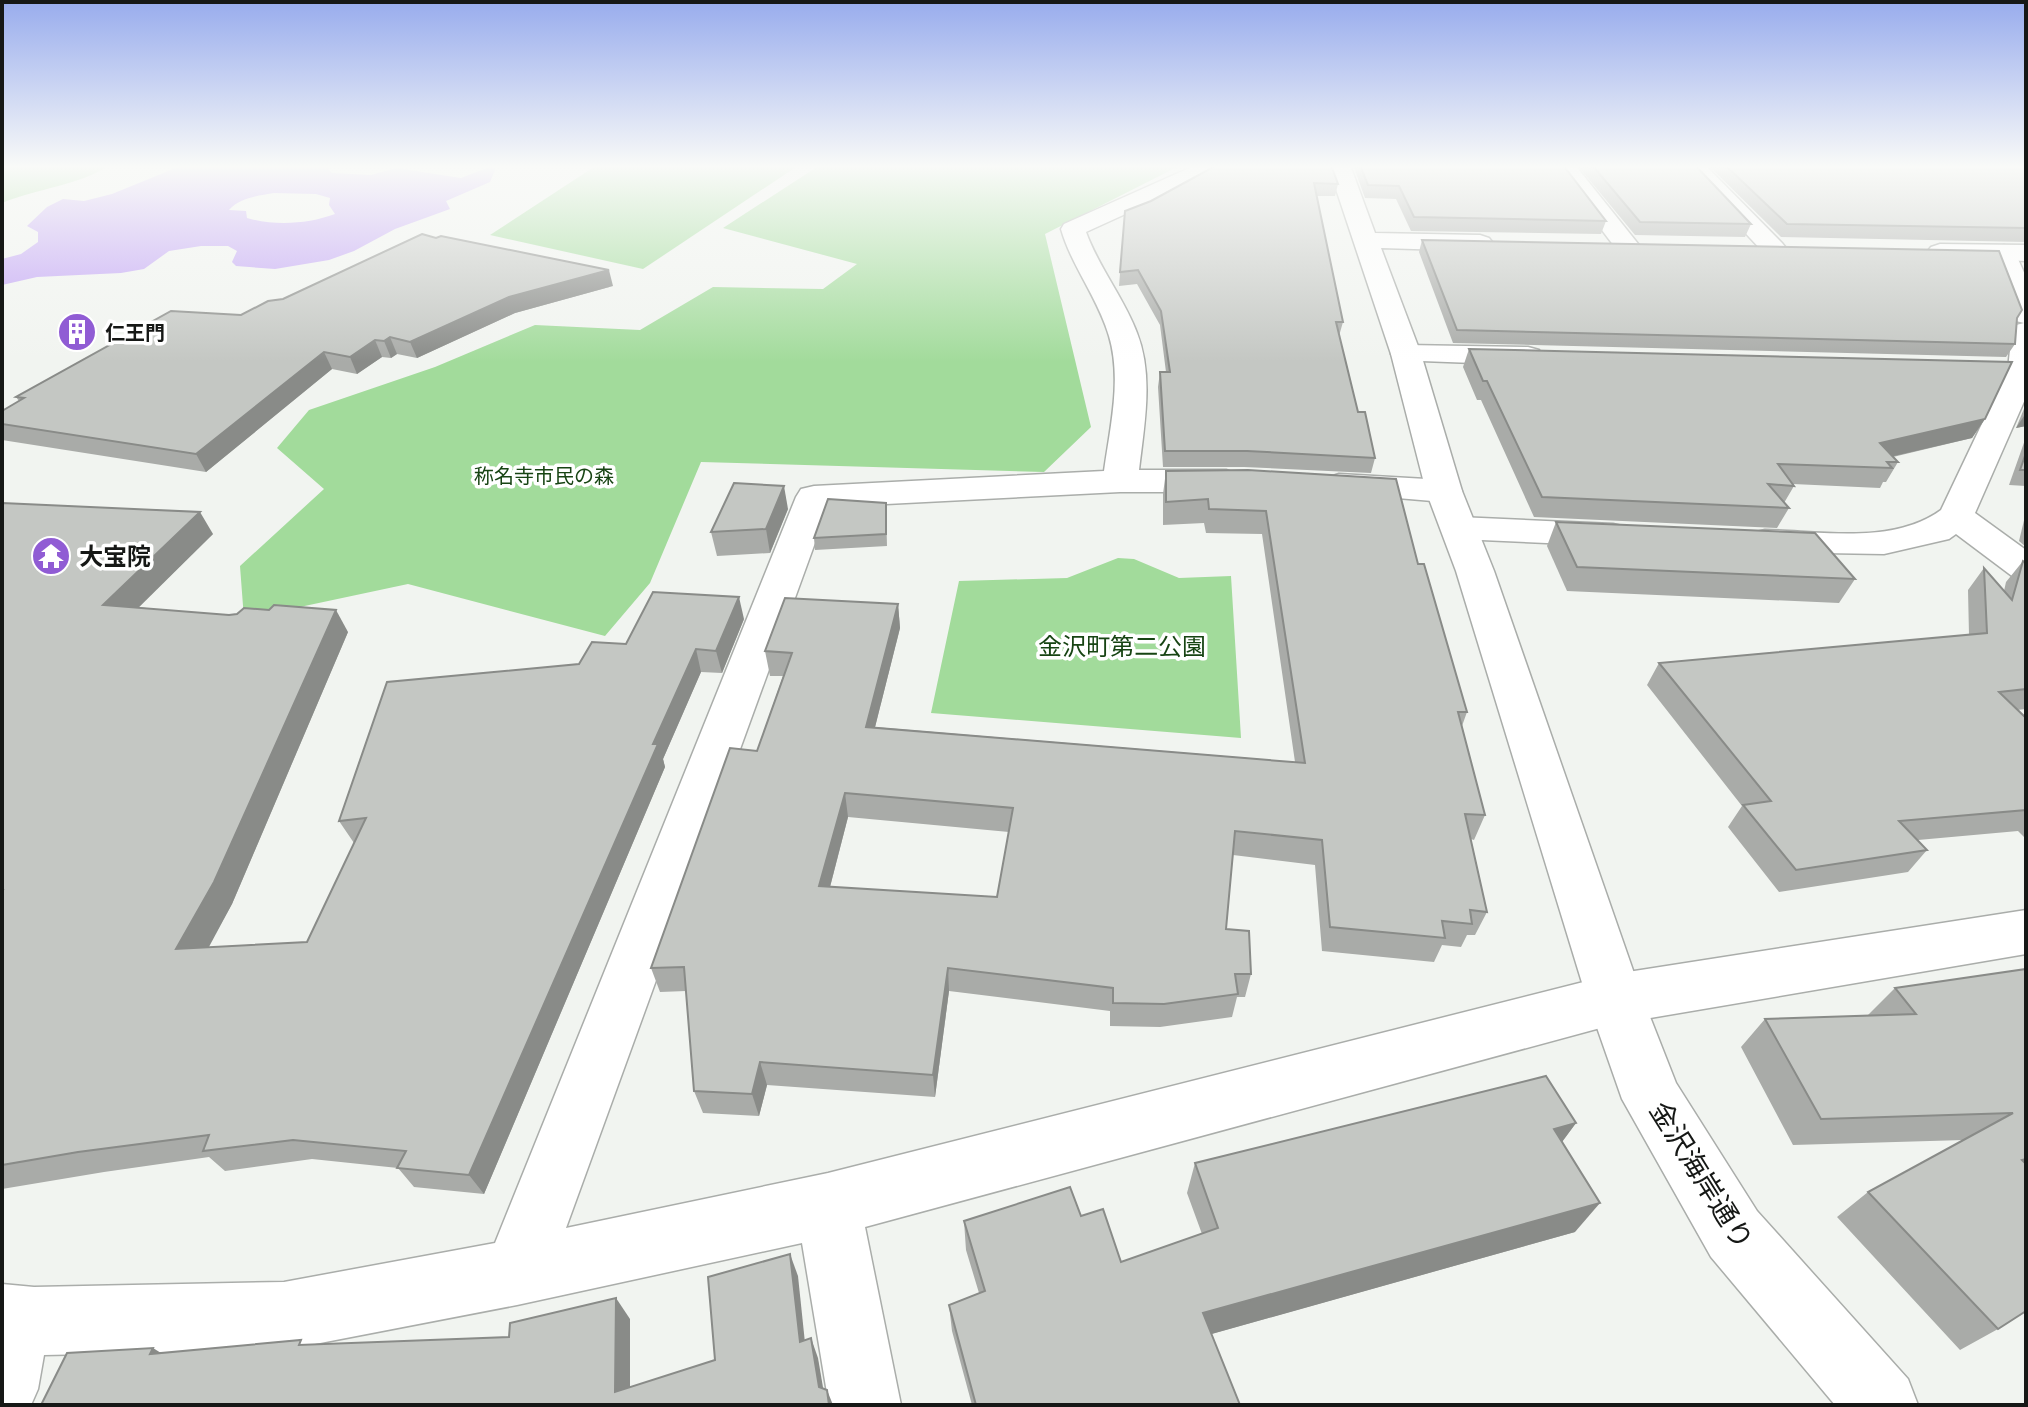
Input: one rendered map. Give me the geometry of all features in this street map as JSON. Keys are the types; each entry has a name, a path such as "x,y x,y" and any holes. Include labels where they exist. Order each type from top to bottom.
{"street":[{"path":"1073,231 1080,256 1124,336 1130,393 1120,481"},
{"name":"金沢海岸通り","path":"1362,231 1406,354 1452,510 1615,999 1652,1099 1734,1234 1882,1405"},
{"path":"1615,231 1626,245"},
{"path":"1756,231 1773,248"},
{"path":"1365,240 1503,243"},
{"path":"1595,245 1655,246"},
{"path":"1743,248 1804,249"},
{"path":"1912,251 2015,253 2026,315"},
{"path":"1728,540 1884,543 1936,531 1956,516 2008,368 2026,331"},
{"path":"1406,354 1556,357"},
{"path":"517,1272 814,497 1120,481 1259,481"},
{"path":"1306,484 1452,510 1649,536"},
{"path":"1956,516 2026,568"},
{"path":"2,1389 9,1318 34,1321 284,1316 517,1272 828,1205 1615,999 2020,939"},
{"path":"828,1205 865,1405"}],"green space":[{"path":"497,231 701,231 643,269 490,235"},
{"name":"称名寺市民の森","path":"733,231 1052,231 1045,234 1091,427 1044,472 701,462 650,583 605,636 408,584 244,619 240,566 324,489 277,448 309,410 435,367 535,325 640,330 713,287 823,289 857,264"},
{"name":"金沢町第二公園","path":"1118,558 1134,559 1179,578 1231,576 1241,738 931,713 959,581 1067,578"}],"shaded area":[{"path":"36,231 392,231 354,251 329,260 275,269 236,266 232,262 237,251 228,246 201,246 169,251 144,269 37,277 2,285 2,259 21,254 38,242"}],"building":[{"path":"1123,231 1324,231 1343,322 1336,322 1358,412 1365,412 1375,458 1247,451 1165,451 1160,372 1170,372 1161,311 1138,270 1120,272"},
{"path":"422,234 609,270 509,297 410,342 390,337 384,341 375,340 350,357 324,352 196,454 2,424 2,411 24,398 16,397 171,311 241,315 268,301 283,299"},
{"path":"1422,240 1999,251 2022,310 2017,318 2015,344 1457,330"},
{"path":"1469,349 2012,362 1985,419 1880,443 1898,462 1887,462 1892,468 1778,464 1794,486 1768,484 1789,508 1542,497"},
{"path":"2026,453 2026,470 2020,470"},
{"path":"1248,470 1396,479 1418,564 1424,564 1467,712 1458,712 1485,815 1465,814 1487,912 1470,910 1472,924 1442,921 1445,938 1330,927 1322,840 1235,831 1226,929 1249,931 1251,974 1235,974 1238,994 1164,1004 1113,1003 1113,988 948,968 933,1075 760,1062 752,1094 694,1091 684,967 651,968 730,748 757,751 792,653 765,651 785,598 898,604 866,727 1305,763 1266,511 1209,509 1208,499 1166,502 1166,471","holes":["845,793 1013,808 997,897 819,886"]},
{"path":"734,483 784,486 766,529 711,532"},
{"path":"828,499 886,503 886,534 814,538"},
{"path":"2,503 200,512 103,605 229,615 237,614 244,608 269,610 274,605 336,610 214,882 176,949 307,942 366,818 339,821 387,682 579,664 592,642 626,644 653,592 739,597 716,651 696,649 653,744 658,744 469,1175 397,1168 406,1151 293,1140 203,1151 209,1135 2,1165"},
{"path":"1556,522 1815,533 1855,579 1577,567"},
{"path":"2023,561 2026,563 2026,689 1999,692 2026,718 2026,810 1899,821 1927,850 1796,870 1743,805 1771,801 1659,663 1987,633 1984,568 2012,600"},
{"path":"2026,969 2026,1159 2022,1160 2026,1164 2026,1311 1998,1329 1868,1192 2013,1113 1821,1119 1765,1019 1916,1014 1895,988"},
{"path":"1546,1076 1576,1123 1554,1129 1600,1203 1203,1313 1240,1405 976,1405 949,1305 985,1291 964,1221 1070,1187 1081,1216 1103,1209 1121,1262 1218,1228 1195,1163"},
{"path":"790,1254 800,1342 811,1338 819,1387 827,1390 829,1405 41,1405 67,1353 153,1348 150,1354 301,1340 299,1345 509,1337 510,1323 616,1298 615,1392 715,1360 708,1277"}],"place":[{"name":"仁王門","path":"77,332"},
{"name":"大宝院","path":"51,556"}]}
